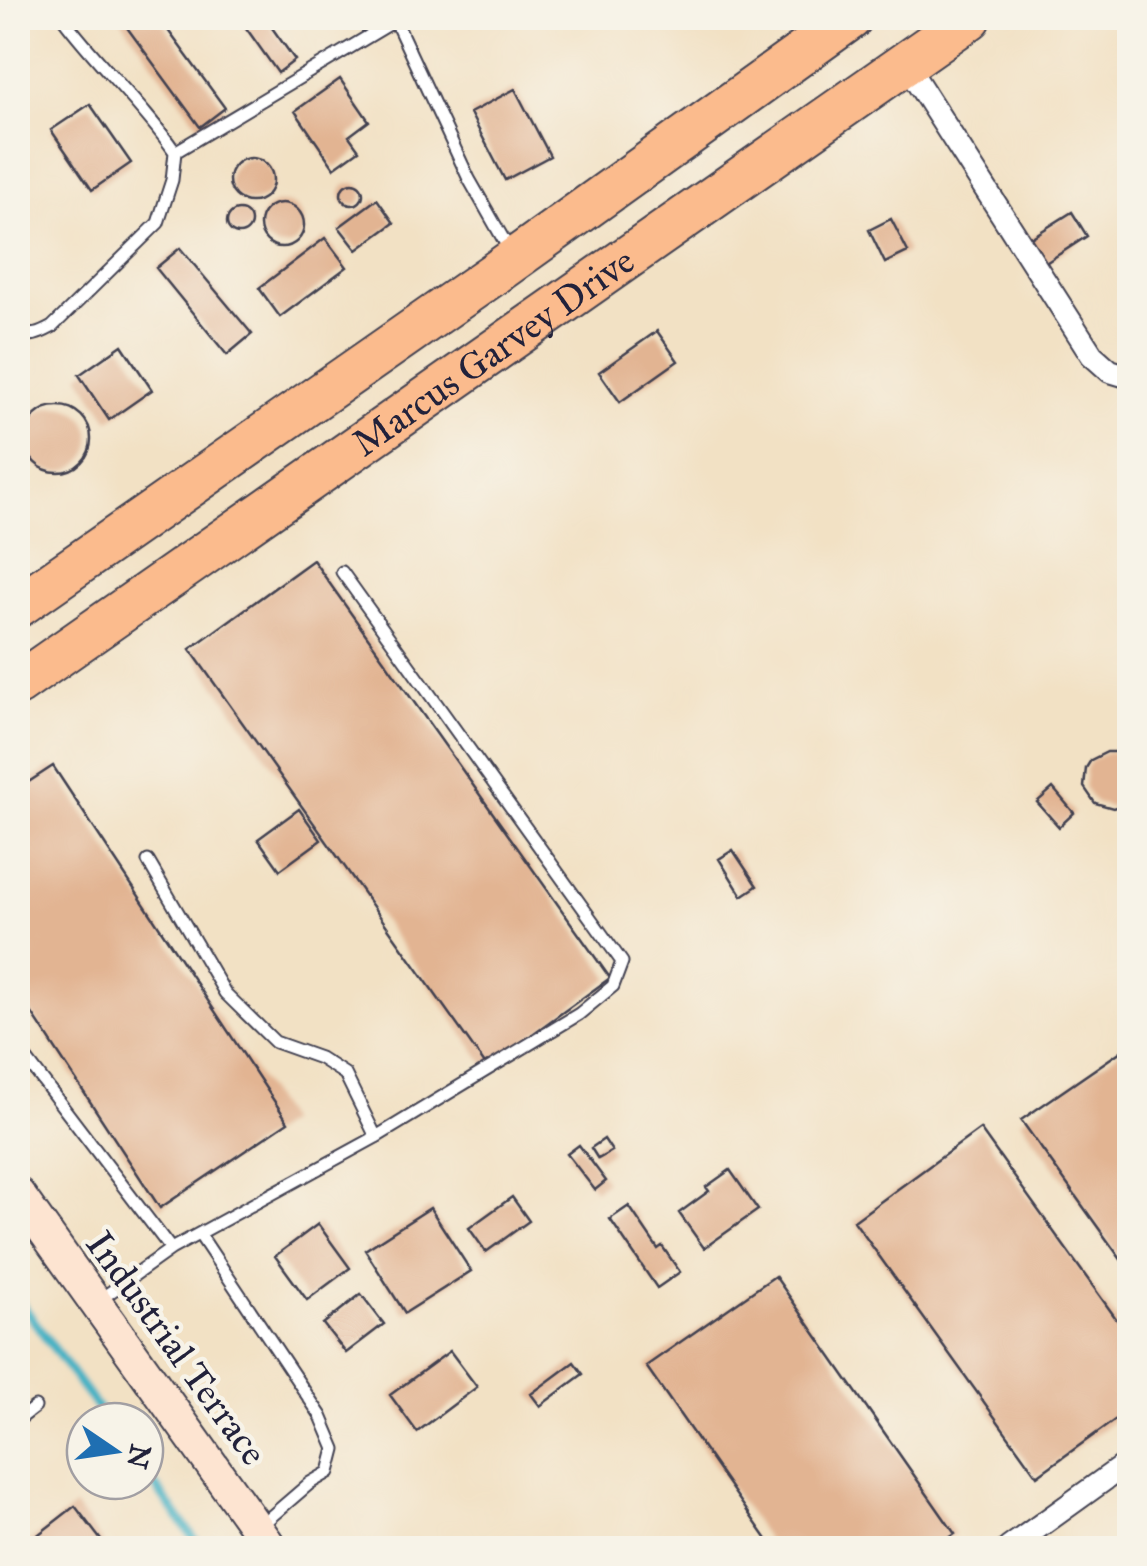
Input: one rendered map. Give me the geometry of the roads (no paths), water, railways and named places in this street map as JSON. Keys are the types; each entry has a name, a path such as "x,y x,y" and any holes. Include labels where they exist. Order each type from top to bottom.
{"highway":[{"name":"Marcus Garvey Drive","path":"18,606 851,18"},
{"name":"Marcus Garvey Drive","path":"18,684 970,18"}],"street":[{"path":"905,63 1092,355 1110,371 1130,376"},
{"name":"Industrial Terrace","path":"18,1194 264,1538"},
{"path":"1009,1548 1130,1462"}],"lane":[{"path":"20,337 38,335 52,327 158,223 172,180 175,152 156,124 64,18"},
{"path":"175,152 395,19 470,178 514,259"},
{"path":"95,1302 171,1250 376,1137 580,1014 613,986 622,962 342,572"},
{"path":"148,861 225,994 275,1042 320,1058 345,1074 376,1137"},
{"path":"18,1048 171,1250"},
{"path":"200,1234 321,1416 335,1448 328,1472 310,1483 264,1538"},
{"path":"18,1420 35,1406"}],"waterway":[{"path":"18,1299 92,1401"},
{"path":"165,1499 201,1548"}]}
